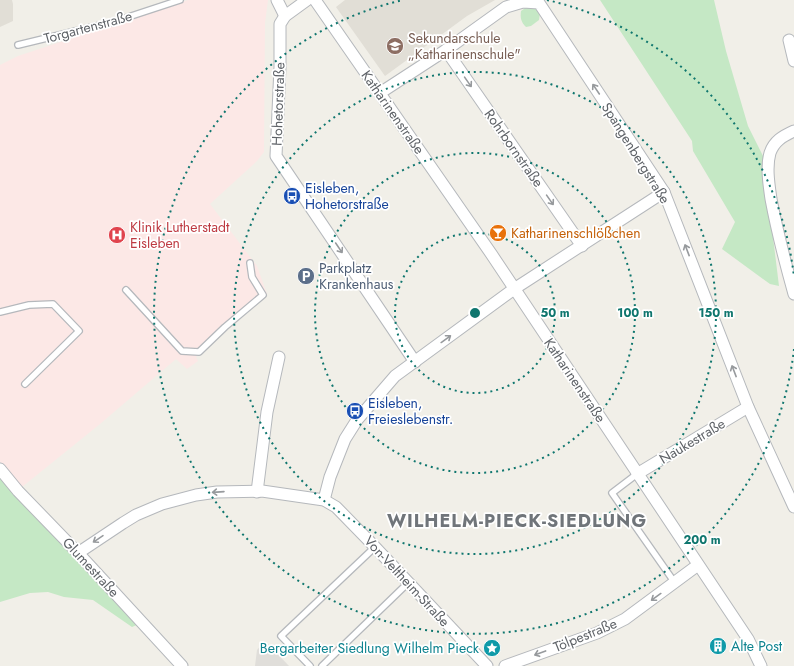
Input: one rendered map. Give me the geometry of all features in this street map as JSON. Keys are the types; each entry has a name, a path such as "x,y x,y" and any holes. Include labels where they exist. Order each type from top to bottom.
{"street":[{"path":"276,0 285,16 307,0"},
{"name":"Katharinenstraße","path":"315,0 514,289 748,639 761,666"},
{"name":"Spangenbergstraße","path":"380,93 446,50 506,7 523,2 539,3 664,192 748,407 794,507"},
{"name":"Hohetorstraße","path":"285,16 280,24 280,67 276,156 415,362"},
{"path":"789,40 794,60"},
{"name":"Rohrbornstraße","path":"446,50 582,246"},
{"path":"794,131 777,142 770,153 768,162 769,185 776,228 794,294"},
{"path":"78,553 122,523 162,504 196,495 217,492 257,492 324,500 330,477 343,444 357,420 395,376 514,289 664,192"},
{"path":"257,492 267,412 279,357"},
{"name":"Naukestraße","path":"637,474 748,407"},
{"name":"Glumestraße","path":"0,469 182,666"},
{"name":"Von-Veltheim-Straße","path":"324,500 336,507 409,582 487,666"},
{"name":"Tölpestraße","path":"505,666 597,633 625,619 676,583 698,565"}],"lane":[{"name":"Torgartenstraße","path":"18,45 113,22 180,0"},
{"path":"126,290 182,351 200,352 225,327 263,295 252,276 250,263"},
{"path":"0,312 29,305 52,304 79,331 25,384"},
{"path":"637,474 612,493 676,583"},
{"path":"310,666 281,636 375,547"},
{"path":"322,666 409,582"}],"shaded area":[{"path":"0,0 12,0 13,21 0,27"},
{"name":"Klinik Lutherstadt Eisleben","path":"188,0 268,0 265,23 264,152 257,161 210,204 257,266 267,294 196,357 198,361 187,369 176,359 100,424 22,487 0,462 0,65 18,56"},
{"name":"Sekundarschule „Katharinenschule\"","path":"345,0 495,0 467,16 385,76 336,7"},
{"path":"265,641 289,666 255,666 257,650"}],"green space":[{"path":"600,0 714,0 726,51 748,126 763,156 779,286 770,284 722,249 735,222 693,151 692,141"},
{"path":"528,6 536,8 540,13 539,20 531,26 526,27 522,22 521,11"},
{"path":"0,476 139,624 132,627 93,600 64,597 48,592 30,593 0,602"}],"place":[{"name":"Sekundarschule „Katharinenschule\"","path":"395,46"},
{"name":"Eisleben, Hohetorstraße","path":"292,196"},
{"name":"Katharinenschlößchen","path":"498,233"},
{"name":"Klinik Lutherstadt Eisleben","path":"117,235"},
{"name":"Parkplatz Krankenhaus","path":"306,276"},
{"name":"Eisleben, Freieslebenstr.","path":"355,411"},
{"name":"Alte Post","path":"718,646"},
{"name":"Bergarbeiter Siedlung Wilhelm Pieck","path":"492,648"}],"district":[{"name":"WILHELM-PIECK-SIEDLUNG","path":"517,521"}]}
